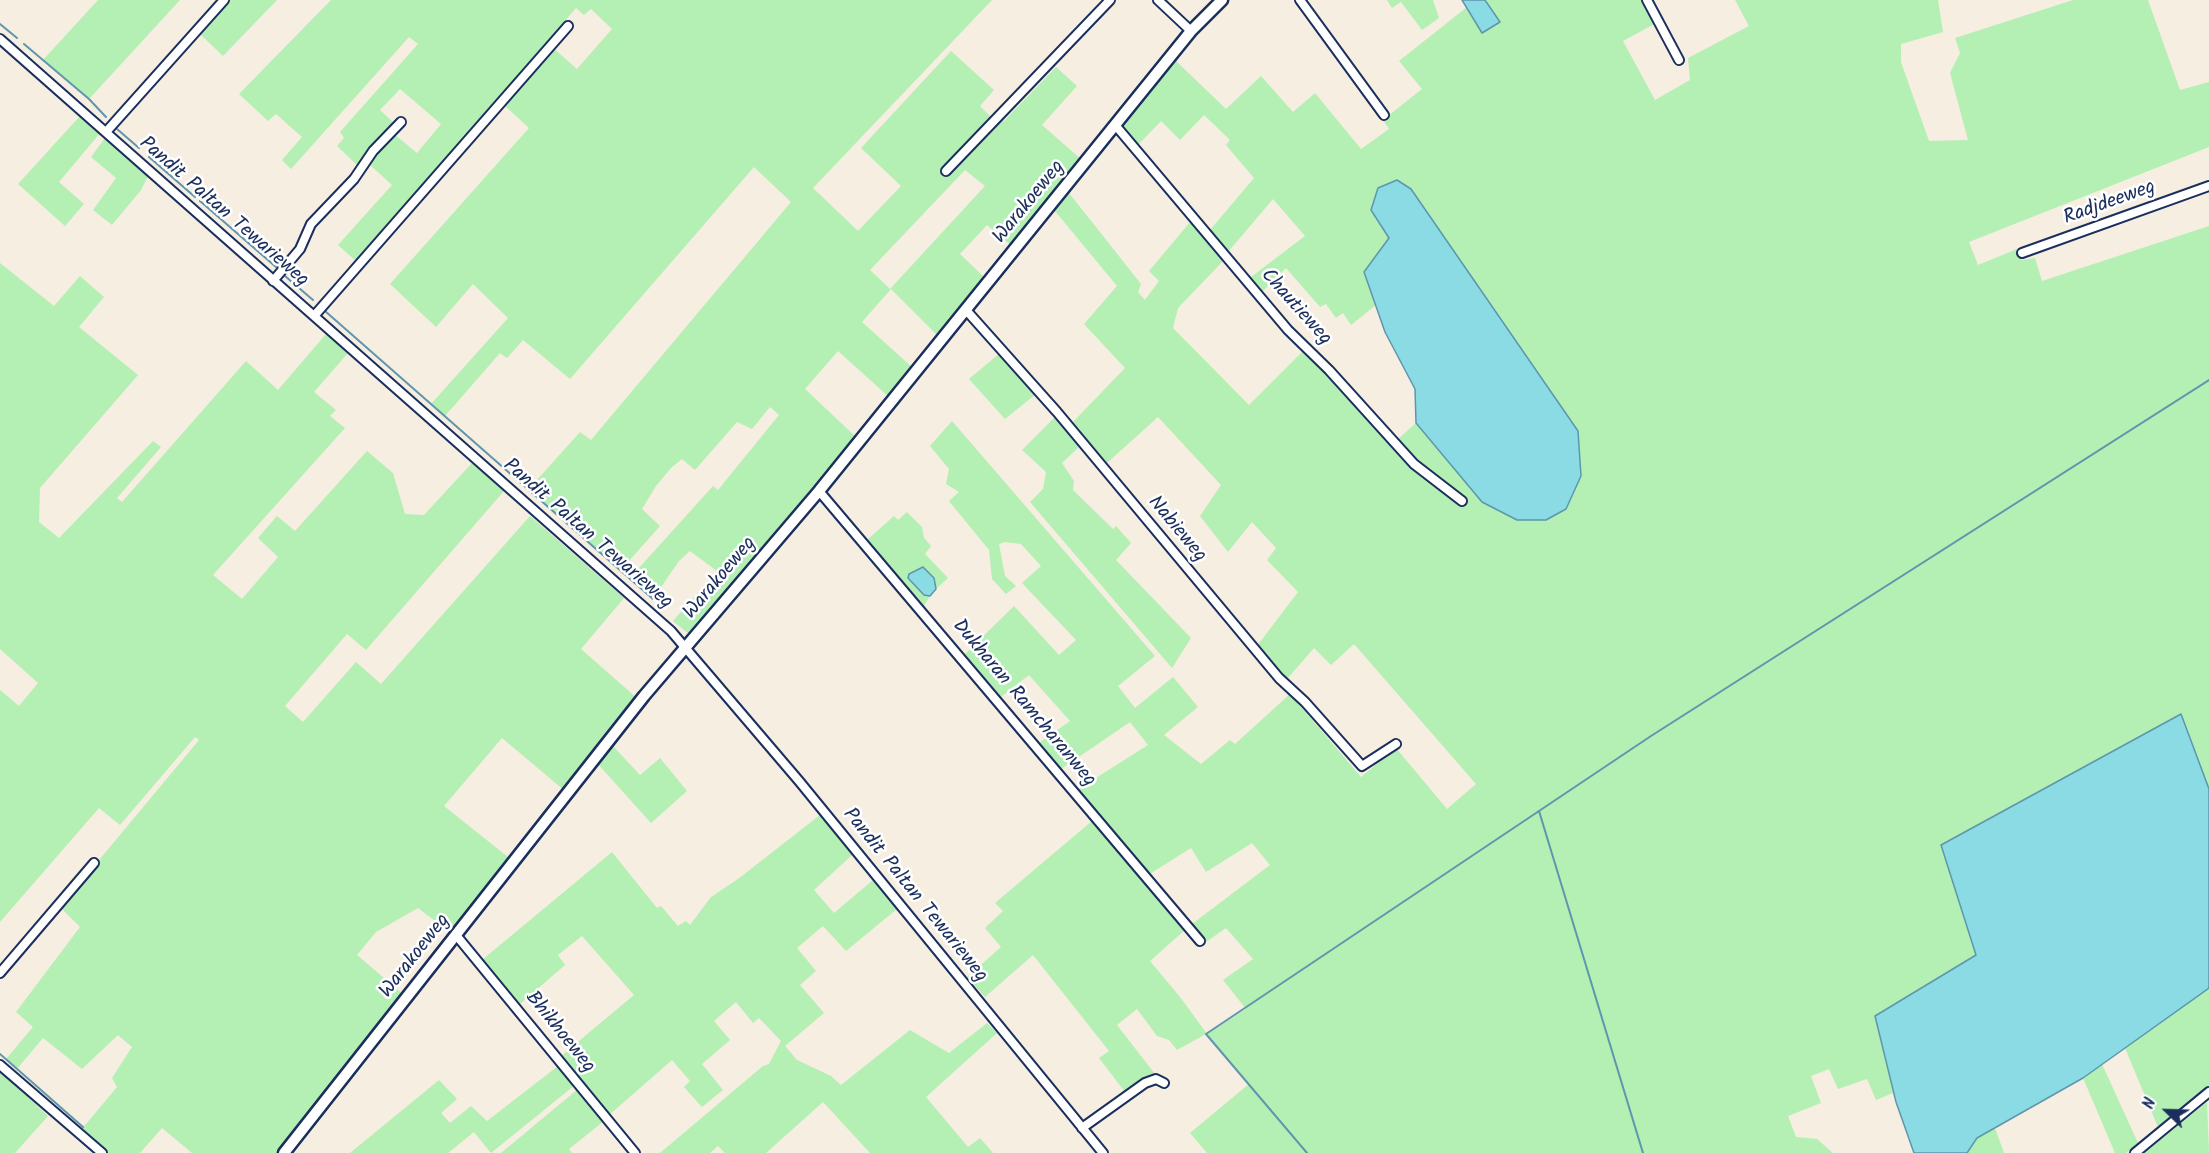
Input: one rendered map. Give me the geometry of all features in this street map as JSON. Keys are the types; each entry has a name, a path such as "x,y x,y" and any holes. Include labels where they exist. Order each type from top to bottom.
{"street":[{"path":"106,132 224,0"},
{"path":"946,171 1110,0"},
{"path":"1158,0 1191,31"},
{"name":"Warakoeweg","path":"284,1153 685,645 694,640 819,490 1191,31 1222,0"},
{"path":"1300,0 1383,115"},
{"path":"1647,0 1679,60"},
{"path":"314,316 568,26"},
{"name":"Pandit Paltan Tewarieweg","path":"0,39 685,645 1103,1153"},
{"path":"273,281 300,249 311,224 354,179 372,151 401,122"},
{"name":"Chautieweg","path":"1116,126 1288,330 1329,370 1414,464 1462,501"},
{"name":"Radjdeeweg","path":"2022,253 2209,186"},
{"name":"Nabieweg","path":"966,310 1056,412 1279,678 1305,702 1365,767 1396,744"},
{"name":"Dukharan Ramcharanweg","path":"819,490 1200,941"},
{"path":"0,973 94,863"},
{"name":"Bhikhoeweg","path":"456,936 635,1153"},
{"path":"0,1065 102,1153"},
{"path":"1082,1128 1145,1083 1156,1079 1164,1083"},
{"path":"2135,1153 2209,1092"}],"green space":[{"path":"98,0 180,0 89,99 43,60"},
{"path":"228,0 277,0 223,56 199,33"},
{"path":"331,0 992,0 813,188 858,231 901,186 861,148 951,51 994,90 980,106 991,117 995,113 1004,121 1056,67 1077,86 1042,125 1082,160 1012,246 987,225 960,254 985,278 938,336 891,289 862,322 913,368 889,397 838,351 805,389 857,438 696,632 689,634 673,621 717,571 690,551 679,561 653,599 629,579 713,486 718,490 779,415 770,407 752,429 737,422 695,470 682,459 671,468 656,486 642,509 660,526 620,571 528,490 580,432 591,440 791,202 754,167 570,379 523,340 507,358 500,353 445,416 431,404 508,318 473,284 436,327 390,284 529,128 504,105 553,48 577,69 612,29 591,9 584,15 576,8 372,242 358,263 338,245 392,185 369,164 394,134 417,153 441,124 400,89 380,110 395,124 357,165 337,146 344,138 340,132 418,44 409,37 291,169 282,160 302,137 276,114 268,121 239,94","holes":["965,170 985,186 890,289 870,270"]},
{"path":"1387,0 1433,0 1439,18 1422,30 1401,2 1392,8"},
{"path":"1485,0 1644,0 1656,23 1623,41 1655,100 1690,80 1688,58 1749,26 1735,0 1938,0 1943,32 1901,44 1901,62 1929,141 1968,140 1950,73 1960,53 1955,38 2073,0 2148,0 2180,90 2209,82 2209,147 1969,242 1978,265 2017,249 2021,260 2035,258 2042,281 2209,226 2209,797 1976,955 1875,1016 1893,1093 1876,1100 1867,1079 1838,1089 1829,1069 1811,1076 1821,1103 1788,1116 1796,1137 1817,1139 1833,1153 1207,1153 1190,1133 1249,1084 1206,1034 1177,1050 1169,1040 1157,1036 1137,1009 1117,1025 1155,1074 1125,1092 1099,1058 1109,1051 1033,955 985,997 967,977 1001,947 985,928 1003,911 995,903 1092,821 1186,929 1150,961 1207,1034 1246,1009 1223,980 1253,959 1226,928 1206,942 1192,924 1270,865 1252,843 1206,872 1191,848 1148,875 1077,790 1148,745 1130,722 1061,769 1039,743 1070,721 1029,675 1001,697 965,654 1014,606 1059,655 1076,640 1022,583 1041,566 1021,544 1005,542 999,544 1005,576 1016,586 1006,594 992,579 989,550 949,501 959,492 946,484 949,469 930,446 952,421 1155,656 1118,686 1135,708 1173,677 1198,707 1164,735 1201,764 1230,740 1235,744 1290,694 1361,777 1396,748 1447,809 1476,784 1354,644 1331,665 1314,648 1287,679 1257,646 1298,592 1267,560 1276,548 1252,522 1228,552 1200,516 1221,485 1158,417 1107,463 1073,422 1125,368 1084,324 1117,286 1055,211 1069,193 1141,284 1138,292 1145,300 1159,281 1149,271 1191,221 1225,259 1178,308 1173,328 1249,405 1304,350 1411,467 1462,505 1465,500 1415,462 1397,440 1416,423 1482,502 1389,238 1364,272 1376,305 1351,325 1343,313 1336,318 1326,304 1320,307 1286,268 1263,291 1251,277 1305,236 1273,199 1228,252 1210,230 1254,178 1226,145 1230,140 1204,115 1180,140 1161,121 1138,145 1121,126 1175,60 1226,109 1261,76 1293,112 1315,93 1361,149 1389,129 1383,120 1422,89 1399,61 1467,7 1482,32 1500,22"},
{"path":"80,116 100,133 59,182 84,204 65,226 18,184"},
{"path":"105,138 148,176 141,190 112,225 93,210 116,178 91,157"},
{"path":"0,263 54,306 80,276 104,297 79,327 138,375 40,488 39,522 59,538 153,441 161,447 117,498 122,502 246,361 278,390 326,334 348,353 314,392 336,410 330,416 345,428 213,575 242,599 278,557 258,538 277,516 295,531 367,451 393,473 405,514 424,515 472,463 504,491 366,650 347,634 285,706 303,722 356,662 381,684 530,516 624,598 581,649 638,699 565,791 502,738 444,806 508,857 451,933 418,908 376,932 357,955 404,995 279,1153 192,1153 162,1128 140,1153 107,1153 81,1130 117,1087 112,1078 132,1047 118,1035 82,1069 43,1038 17,1069 6,1059 33,1027 16,1012 80,927 60,907 199,740 195,737 120,825 99,808 0,922 0,690 19,706 38,683 0,649"},
{"path":"1000,353 1036,394 1005,419 969,379"},
{"path":"1055,417 1080,446 1062,463 1074,481 1073,490 1113,529 1116,526 1131,543 1116,560 1191,638 1172,668 1030,502 1043,489 1046,472 1022,450"},
{"path":"907,512 922,527 924,538 931,546 925,554 948,578 936,589 934,578 908,578 924,595 930,596 924,606 867,540 894,516 898,520"},
{"path":"611,744 640,775 660,758 687,791 651,823 597,763"},
{"path":"820,815 852,855 814,890 834,913 873,880 897,909 846,951 823,926 797,948 816,971 800,985 824,1013 785,1046 797,1060 831,1076 841,1085 910,1030 949,1053 987,1023 997,1033 926,1097 968,1147 980,1138 993,1153 870,1153 823,1102 766,1153 725,1153 718,1146 710,1153 660,1153 763,1066 769,1064 781,1041 759,1018 753,1023 736,1002 714,1021 730,1040 702,1064 723,1090 702,1107 684,1087 690,1081 672,1060 608,1116 561,1056 634,995 582,936 558,955 565,965 520,1004 482,960 612,852 657,908 661,906 678,926 686,921 690,925 711,897 738,879"},
{"path":"2209,988 2209,1087 2158,1127 2125,1048"},
{"path":"2102,1064 2138,1143 2126,1153 2115,1153 2083,1078"},
{"path":"558,1066 575,1085 491,1153 474,1132 448,1153 350,1153 439,1080 457,1099 441,1113 450,1123 471,1106 487,1121"},
{"path":"0,1071 48,1116 15,1153 0,1153"},
{"path":"578,1089 604,1121 569,1149 572,1153 501,1153"},
{"path":"2207,1102 2209,1153 2144,1153"},
{"path":"1995,1128 2004,1153 1967,1153 1977,1138"}],"water":[{"path":"1462,0 1485,0 1500,22 1482,33"},
{"path":"1397,180 1411,189 1578,431 1581,476 1566,509 1546,520 1517,520 1482,502 1416,423 1415,389 1385,332 1364,272 1389,238 1371,210 1378,188"},
{"path":"923,567 934,578 936,589 930,596 924,595 908,578 909,574"},
{"path":"2181,714 2209,789 2209,988 2083,1078 1977,1138 1967,1153 1914,1153 1896,1102 1875,1016 1976,955 1941,845"}],"waterway":[{"path":"0,24 17,38"},
{"path":"24,44 89,99 106,117"},
{"path":"117,129 139,148"},
{"path":"149,157 195,197"},
{"path":"200,201 276,267"},
{"path":"285,276 313,300"},
{"path":"325,311 653,599"},
{"path":"1307,1153 1206,1034 1651,736 2209,380"},
{"path":"1539,811 1643,1153"},
{"path":"0,1054 83,1127"}]}
